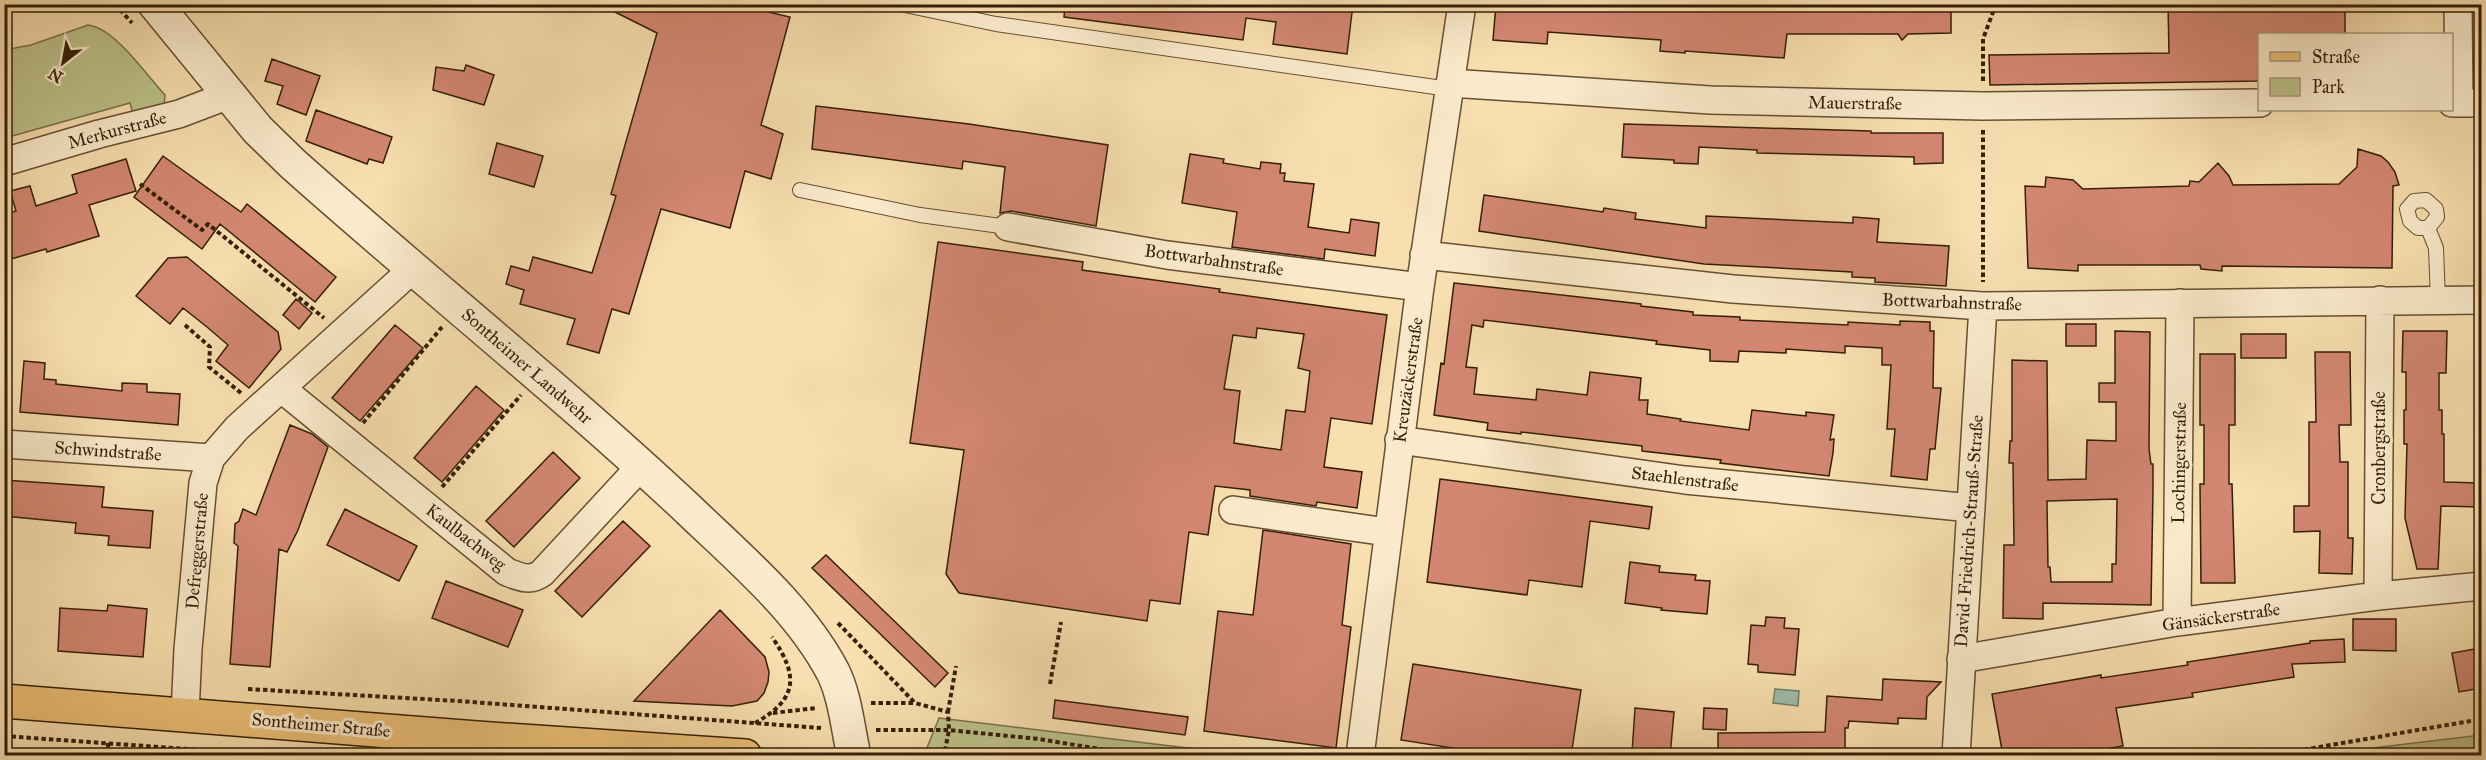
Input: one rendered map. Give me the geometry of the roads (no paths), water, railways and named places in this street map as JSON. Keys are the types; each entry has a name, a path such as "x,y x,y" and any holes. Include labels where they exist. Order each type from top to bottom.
{"main road":[{"name":"Sontheimer Straße","path":"4,701 477,738 745,756"}],"street":[{"name":"Sontheimer Landwehr","path":"155,4 258,130 293,164 415,267 641,466 788,606 816,644 834,674 851,743"},
{"name":"Kreuzäckerstraße","path":"1360,756 1424,255 1462,4"},
{"path":"2458,4 2464,103"},
{"name":"Mauerstraße","path":"1450,86 1710,100 1983,106 2258,103"},
{"name":"Merkurstraße","path":"4,162 99,134 179,114 229,95"},
{"name":"Bottwarbahnstraße","path":"1008,227 1167,255 1420,287"},
{"name":"Bottwarbahnstraße","path":"1424,255 1733,289 1983,306 2481,300"},
{"name":"Defreggerstraße","path":"185,714 188,649 204,483 211,458 220,446 260,408 415,267"},
{"name":"Cronbergstraße","path":"2378,596 2380,300"},
{"name":"Lochingerstraße","path":"2177,622 2180,303"},
{"name":"David-Friedrich-Strauß-Straße","path":"1956,756 1983,306"},
{"name":"Kaulbachweg","path":"282,389 507,572 525,579 542,573 641,466"},
{"name":"Staehlenstraße","path":"1400,440 1685,480 1971,507"},
{"name":"Schwindstraße","path":"4,444 211,458"},
{"path":"1233,510 1387,532"},
{"name":"Gänsäckerstraße","path":"1961,659 2177,622 2378,596 2481,586"}],"lane":[{"path":"900,4 996,24 1450,86"},
{"path":"800,190 920,215 1008,227"},
{"path":"2428,228 2436,248 2438,300"}]}
